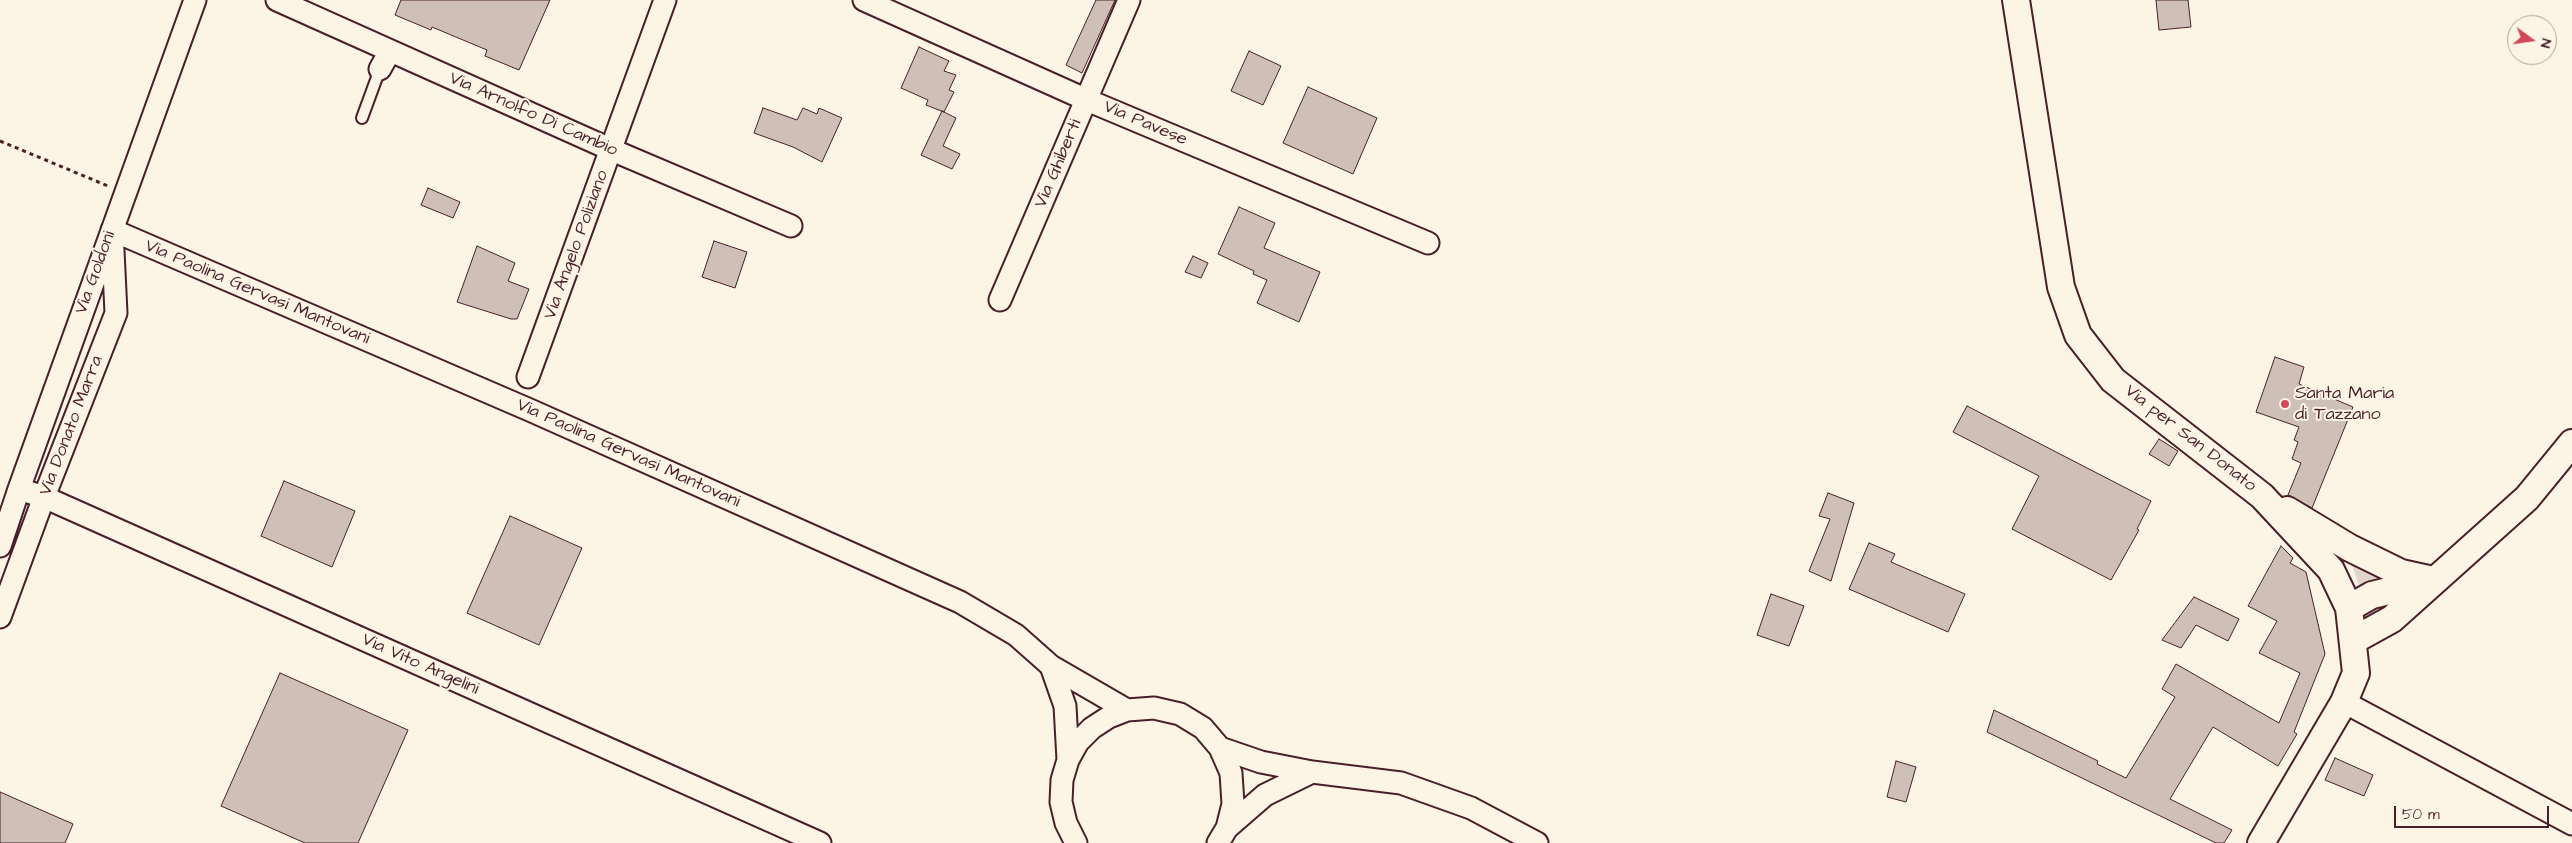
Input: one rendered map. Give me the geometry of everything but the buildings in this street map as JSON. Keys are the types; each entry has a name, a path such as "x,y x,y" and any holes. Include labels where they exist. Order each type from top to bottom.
{"street":[{"name":"Via Goldoni","path":"0,546 18,489 196,0"},
{"name":"Via Arnolfo Di Cambio","path":"277,0 612,150 791,226"},
{"name":"Via Angelo Poliziano","path":"528,377 665,0"},
{"name":"Via Pavese","path":"864,0 1087,100 1428,243"},
{"name":"Via Ghiberti","path":"1000,300 1129,0"},
{"name":"Via per San Donato","path":"2016,0 2061,287 2078,335 2114,380 2262,496 2331,570 2349,608 2354,640 2356,673 2344,702 2261,843"},
{"path":"380,69 390,51"},
{"name":"Via Donato Marra","path":"0,618 44,497 116,312 112,230"},
{"name":"Via Paolina Gervasi Mantovani","path":"112,230 541,415 960,602 1016,635 1052,666 1127,710"},
{"path":"2354,640 2392,619 2433,580 2527,498 2572,443"},
{"name":"Via Vito Angelini","path":"18,489 44,497 820,843"},
{"path":"2262,496 2350,548 2401,573 2433,580"},
{"path":"2349,608 2372,595 2433,580"},
{"path":"1052,666 1064,706 1068,760"},
{"path":"2344,702 2572,824"},
{"path":"1076,843 1066,823 1061,802 1062,780 1068,760 1078,742 1092,728 1109,717 1127,710 1154,708 1180,714 1203,728 1220,748 1231,773 1233,804 1222,835"},
{"path":"1220,748 1261,762 1312,772 1401,783 1471,808 1536,843"},
{"path":"1222,835 1264,795 1312,772"}],"lane":[{"path":"362,118 380,69"}],"path":[{"path":"0,141 125,194"}],"shaded area":[{"path":"2351,562 2395,580 2361,592"}],"place":[{"name":"Santa Maria di Tazzano","path":"2285,404"}]}
